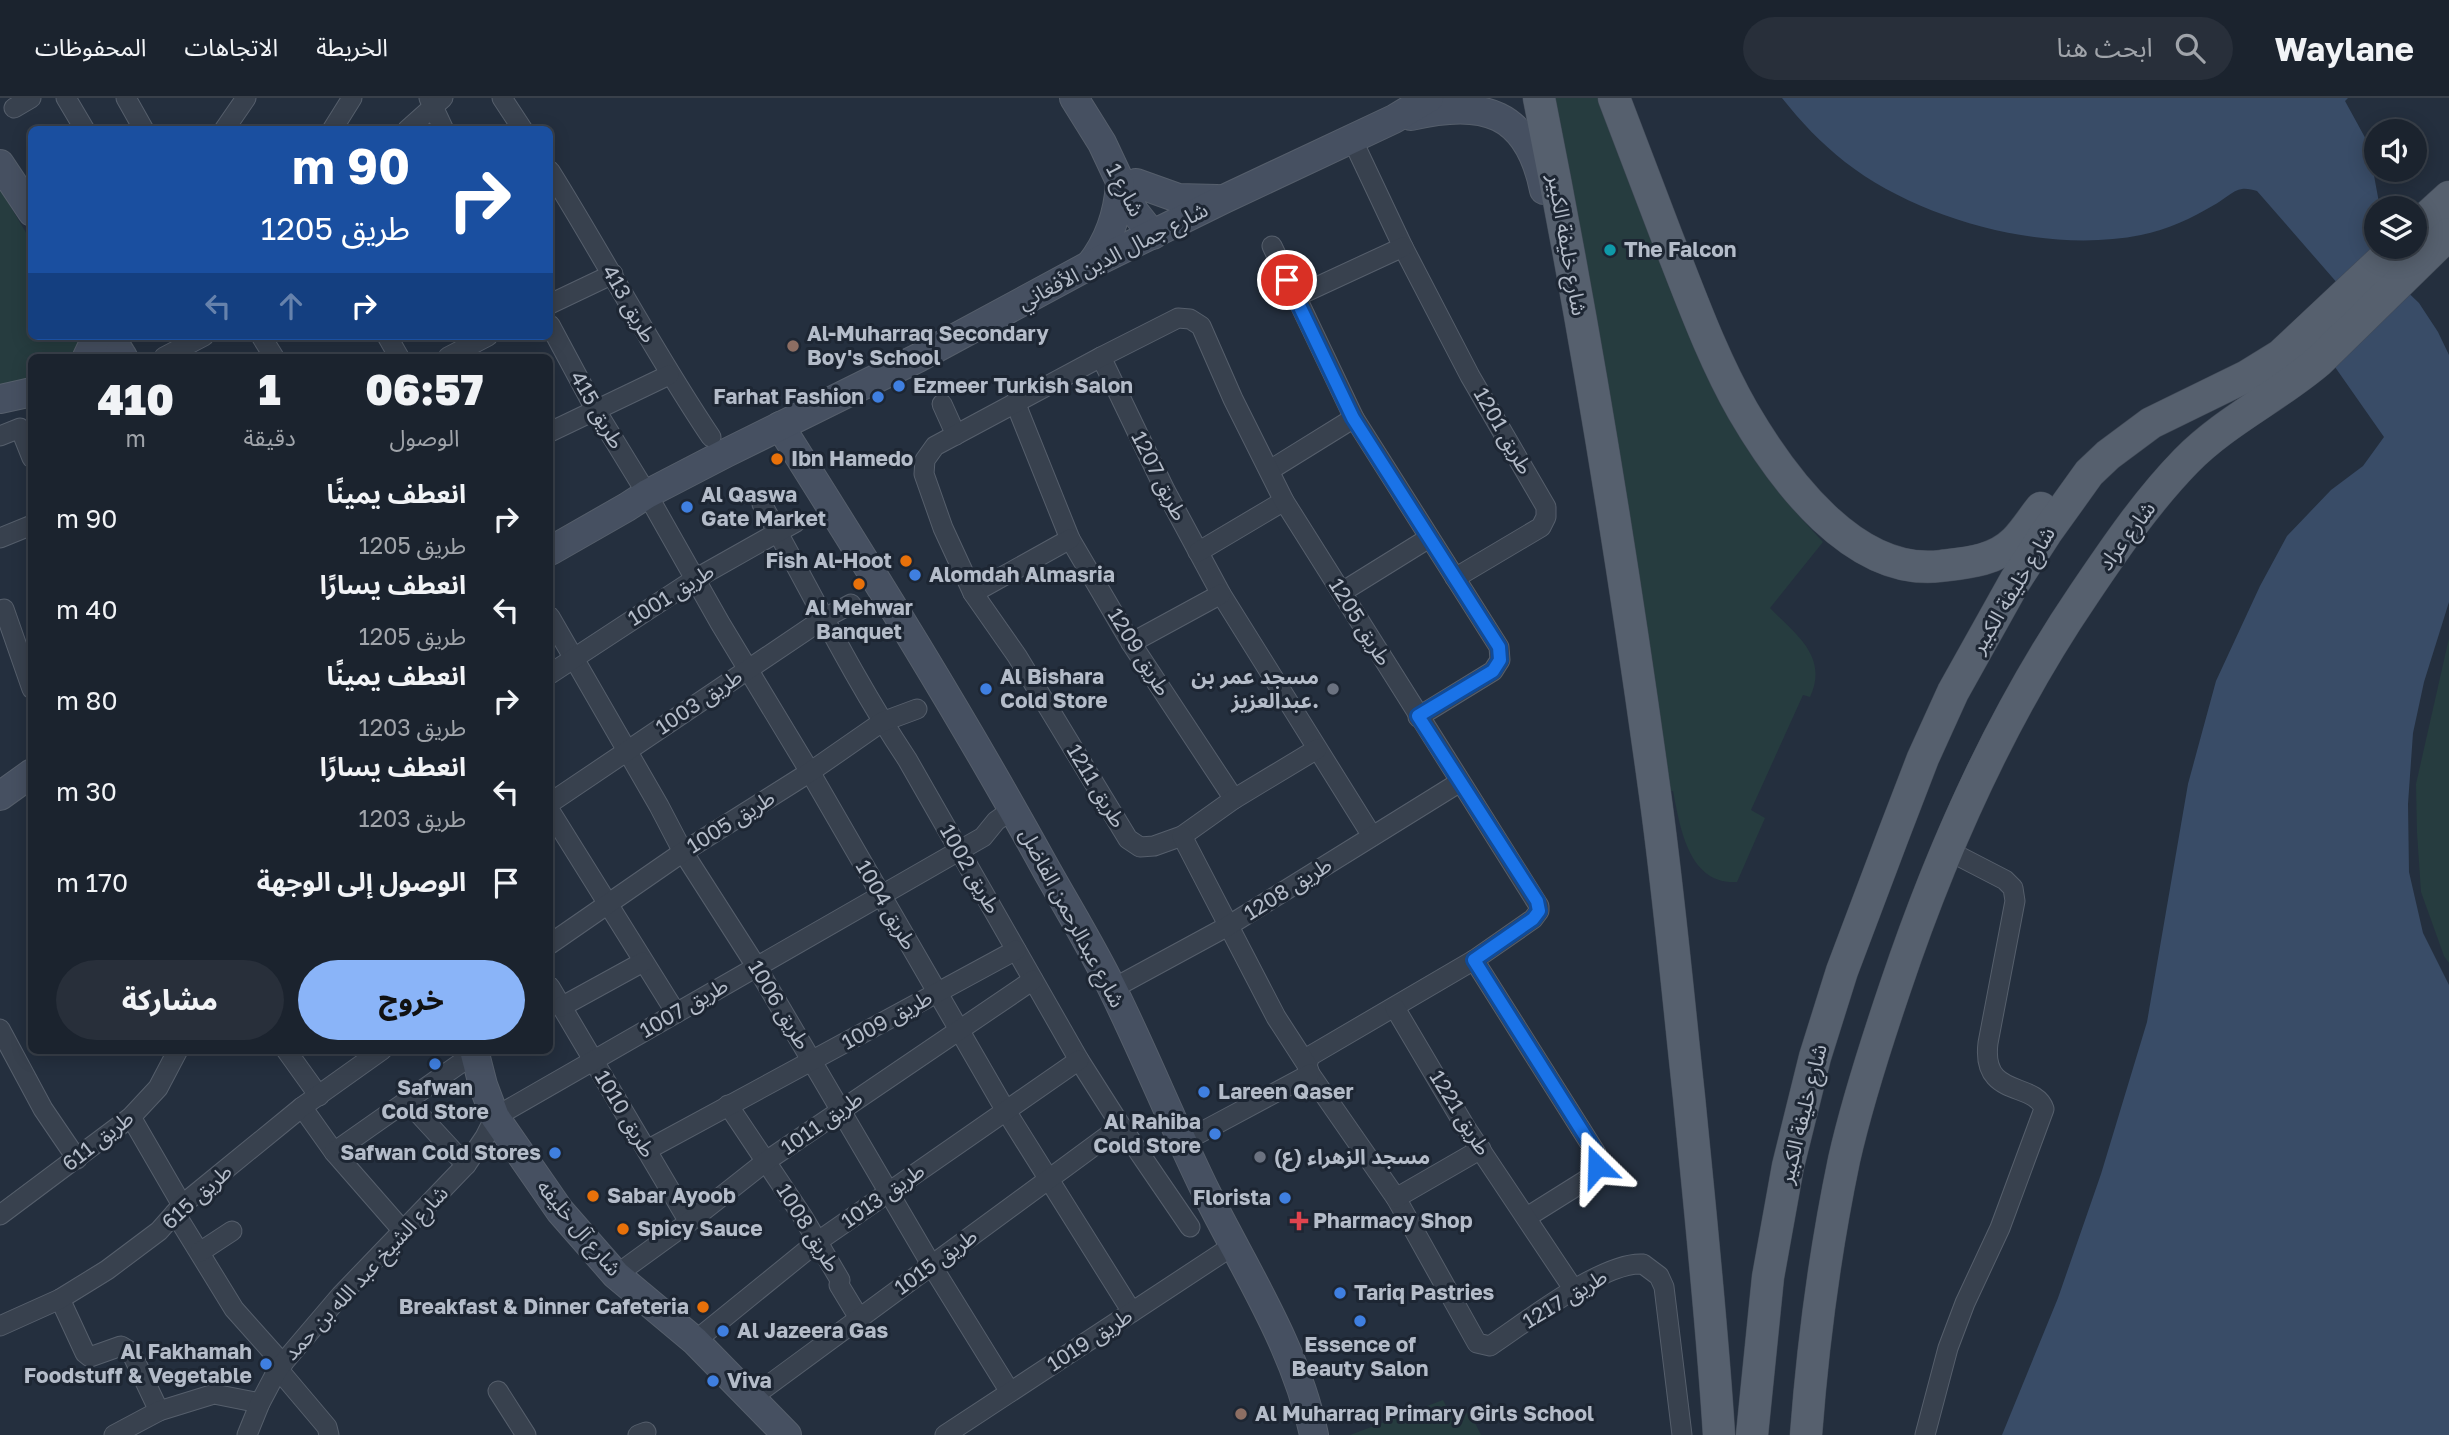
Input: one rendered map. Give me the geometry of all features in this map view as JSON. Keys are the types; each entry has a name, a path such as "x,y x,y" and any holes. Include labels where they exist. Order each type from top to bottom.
{"main road":[{"name":"شارع خليفة الكبير","path":"1539,98 1566,232 1656,795 1714,1347 1719,1435"},
{"name":"شارع خليفة الكبير","path":"1614,98 1675,257 1728,383 1758,436 1776,461 1828,521 1868,551 1892,562 1920,567 1975,562 2008,546 2048,501 2067,489 2078,486"},
{"name":"شارع عراد","path":"2078,486 2108,455 2151,423 2247,376 2281,355 2309,350 2437,217"},
{"name":"شارع عراد","path":"1806,1435 1822,1281 1845,1157 1880,1031 1916,925 1945,849 1988,755 2023,690 2089,586 2148,506 2185,462 2216,434 2299,378 2309,350 2386,259"},
{"name":"شارع خليفة الكبير","path":"1752,1435 1768,1277 1788,1166 1815,1057 1842,971 1923,758 1953,692 2015,581 2078,486"}],"street":[{"path":"14,108 31,98"},
{"path":"66,98 83,126"},
{"path":"126,98 142,126"},
{"path":"227,126 246,98"},
{"path":"334,126 352,98"},
{"path":"502,98 520,126"},
{"name":"شارع 1","path":"1074,98 1128,183 1133,211 1157,232"},
{"name":"شارع جمال الدين الأفغاني","path":"553,549 628,508 647,494 918,358 1090,265 1394,119 1429,98"},
{"path":"411,126 434,101 443,126"},
{"name":"شارع جمال الدين الأفغاني","path":"1394,119 1452,108 1480,110 1507,122 1518,130 1534,153 1548,205 1566,232"},
{"name":"طريق 1201","path":"1352,139 1403,247 1470,376 1546,507 1546,517 1541,527 1455,578"},
{"path":"0,164 28,206"},
{"name":"طريق 413","path":"553,178 613,274 669,375 711,437"},
{"path":"1090,265 1112,227 1128,183 1178,198 1224,199"},
{"path":"1272,246 1353,418 1499,647 1500,660 1493,671 1418,716"},
{"path":"1295,297 1403,247"},
{"path":"553,303 613,274"},
{"name":"طريق 1205","path":"925,460 935,446 1178,318 1191,319 1201,326 1284,501 1539,906 1533,919 1474,960 1196,1135"},
{"name":"طريق 415","path":"553,331 595,409 647,494"},
{"path":"170,354 196,340"},
{"path":"453,354 480,340"},
{"name":"طريق 1207","path":"1101,357 1165,490 1221,594 1371,836"},
{"path":"553,430 669,375"},
{"path":"0,399 28,393"},
{"name":"طريق 1209","path":"1015,402 1070,539 1131,643 1234,799"},
{"path":"942,404 956,435"},
{"path":"1270,470 1353,418"},
{"name":"شارع عبدالرحمن الفاضل","path":"780,426 979,748 1112,989 1207,1193 1253,1279 1285,1349 1314,1435"},
{"path":"0,436 20,428 28,448"},
{"name":"طريق 1211","path":"925,460 924,474 939,517 973,593 1017,656 1128,839 1140,847 1154,846 1182,836 1234,799 1317,749"},
{"name":"شارع جمال الدين الأفغاني","path":"553,539 621,500 647,494"},
{"name":"طريق 1004","path":"647,494 1006,1111 1132,1312"},
{"path":"1198,552 1284,501"},
{"name":"طريق 1002","path":"762,504 823,619 960,850 1079,1060 1190,1227"},
{"name":"طريق 1001","path":"553,672 695,579 796,522"},
{"path":"0,538 28,527"},
{"path":"1342,592 1429,538"},
{"path":"973,593 1070,539"},
{"path":"1131,643 1221,594"},
{"name":"طريق 1003","path":"553,801 823,619 851,604"},
{"path":"4,610 24,641 28,665"},
{"name":"طريق 1006","path":"553,622 683,852 756,967 932,1266 1010,1392"},
{"name":"طريق 1005","path":"553,942 683,852 810,772 882,722 917,709"},
{"path":"0,796 28,776"},
{"name":"طريق 1208","path":"1112,989 1228,926 1460,782"},
{"path":"553,816 676,1013"},
{"name":"طريق 1007","path":"495,1117 960,850 982,837 996,821 1018,818"},
{"path":"1182,836 1228,926"},
{"path":"1925,1435 1948,1348 1965,1303 2000,1228 2045,1109 2040,1100 1998,1079 1988,1059 1988,1043 2015,892 2005,880 1945,849"},
{"name":"طريق 1217","path":"1228,926 1276,1017 1396,1198 1477,1343 1490,1346 1604,1273 1628,1264 1643,1264 1660,1276 1664,1287 1682,1435"},
{"name":"طريق 1009","path":"646,1150 1016,950"},
{"path":"1474,960 1596,1153 1597,1166 1591,1177 1527,1217"},
{"path":"561,1007 643,962"},
{"name":"طريق 1011","path":"616,1275 765,1162 1033,980"},
{"name":"طريق 1010","path":"553,992 689,1222"},
{"name":"طريق 1221","path":"1395,1008 1481,1149 1574,1290"},
{"path":"1,1033 43,1109 77,1159"},
{"name":"طريق 611","path":"0,1215 131,1117 159,1087 176,1054"},
{"path":"288,1054 334,1152 403,1231"},
{"name":"طريق 615","path":"0,1326 60,1299 107,1270 159,1231 179,1209 310,1101 376,1054"},
{"path":"334,1152 471,1054"},
{"name":"شارع آل خليفه","path":"476,1054 483,1085 495,1117 560,1211 616,1275 695,1341 787,1435"},
{"name":"طريق 1013","path":"695,1341 817,1242 1079,1060"},
{"path":"407,1101 466,1165"},
{"name":"طريق 1008","path":"728,1105 817,1242 859,1318"},
{"path":"131,1117 200,1252 234,1309 281,1366 327,1427 330,1435"},
{"name":"شارع الشيخ عبد الله بن حمد","path":"247,1435 260,1403 281,1366 341,1295 466,1165 495,1117"},
{"name":"طريق 1015","path":"751,1398 1121,1126"},
{"path":"1396,1198 1481,1149"},
{"path":"200,1252 232,1231"},
{"name":"طريق 1019","path":"945,1435 1234,1245"},
{"path":"60,1299 85,1353 90,1357 121,1346 131,1352 159,1411"},
{"path":"498,1391 526,1435"},
{"path":"114,1435 159,1411 214,1394 260,1403"}],"green space":[{"path":"1550,98 1605,98 1758,463 1823,542 1770,608 1806,647 1815,669 1815,682 1810,697 1803,695 1751,810 1765,818 1737,882 1720,880 1707,874 1697,864 1683,836 1673,791 1669,791"},
{"path":"0,189 28,236 28,340 81,340 78,354 28,354 28,383 0,391"},
{"path":"2449,638 2449,963 2421,892 2416,784"},
{"path":"1443,1400 1455,1424 1469,1411 1481,1435 1350,1435"}],"water":[{"path":"1782,98 2348,98 2345,101 2364,136 2364,182 2375,182 2378,196 2364,196 2364,259 2383,259 2393,278 2419,303 2449,355 2449,602 2424,682 2413,733 2408,804 2409,872 2423,933 2449,985 2449,1435 2002,1435 2058,1298 2101,1174 2147,1022 2188,784 2216,681 2260,586 2287,536 2331,490 2363,466 2384,437 2321,347 2359,308 2257,191 2245,189 2231,193 2188,219 2141,235 2104,240 2026,236 1986,228 1910,201 1845,162 1804,124"}],"place":[{"name":"The Falcon","path":"1610,250"},
{"name":"Al-Muharraq Secondary Boy's School","path":"793,346"},
{"name":"Ezmeer Turkish Salon","path":"899,386"},
{"name":"Farhat Fashion","path":"878,397"},
{"name":"Ibn Hamedo","path":"777,459"},
{"name":"Al Qaswa Gate Market","path":"687,507"},
{"name":"Fish Al-Hoot","path":"906,561"},
{"name":"Alomdah Almasria","path":"915,575"},
{"name":"Al Mehwar Banquet","path":"859,584"},
{"name":"Al Bishara Cold Store","path":"986,689"},
{"name":"مسجد عمر بن عبدالعزيز.","path":"1333,689"},
{"name":"Safwan Cold Store","path":"435,1064"},
{"name":"Lareen Qaser","path":"1204,1092"},
{"name":"Al Rahiba Cold Store","path":"1215,1134"},
{"name":"Safwan Cold Stores","path":"555,1153"},
{"name":"مسجد الزهراء (ع)","path":"1260,1157"},
{"name":"Sabar Ayoob","path":"593,1196"},
{"name":"Florista","path":"1285,1198"},
{"name":"Pharmacy Shop","path":"1299,1221"},
{"name":"Spicy Sauce","path":"623,1229"},
{"name":"Tariq Pastries","path":"1340,1293"},
{"name":"Breakfast & Dinner Cafeteria","path":"703,1307"},
{"name":"Essence of Beauty Salon","path":"1360,1321"},
{"name":"Al Jazeera Gas","path":"723,1331"},
{"name":"Al Fakhamah Foodstuff & Vegetable","path":"266,1364"},
{"name":"Viva","path":"713,1381"},
{"name":"Al Muharraq Primary Girls School","path":"1241,1414"}],"route":[{"path":"1287,280 1353,418 1499,647 1500,660 1493,671 1418,716 1539,906 1533,919 1474,960 1596,1153 1597,1166"}]}
